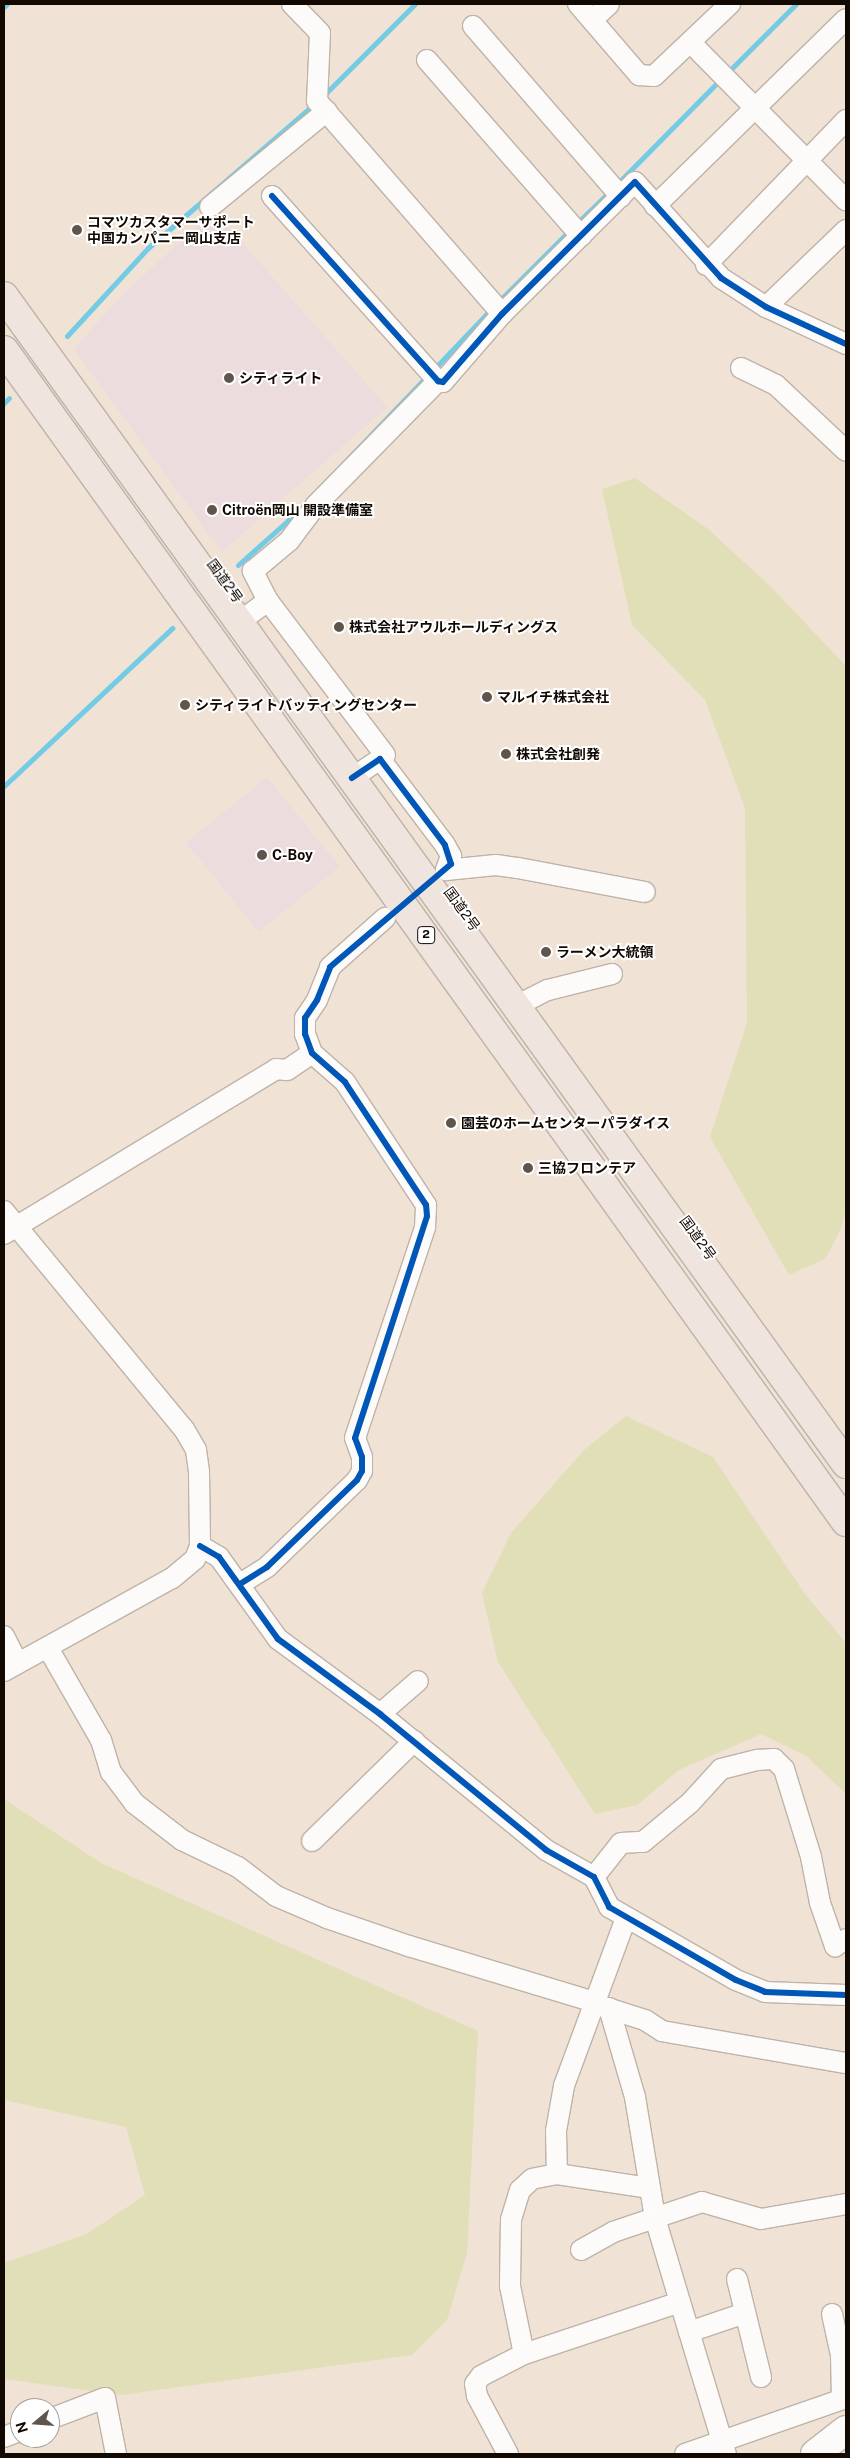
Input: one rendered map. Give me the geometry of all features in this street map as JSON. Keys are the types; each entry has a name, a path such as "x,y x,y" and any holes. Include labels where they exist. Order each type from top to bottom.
{"highway":[{"name":"国道2号","path":"4,296 846,1464"},
{"name":"2","path":"4,350 846,1522"}],"main road":[{"path":"815,2454 846,2430"}],"street":[{"path":"292,4 320,33 317,100 497,308"},
{"path":"578,4 639,75 654,76 730,4"},
{"path":"592,20 609,4"},
{"path":"655,206 846,18"},
{"path":"473,26 616,191"},
{"path":"690,43 846,200"},
{"path":"427,60 576,230"},
{"path":"210,207 325,110"},
{"path":"706,265 808,163 846,120"},
{"path":"272,196 432,376 443,382 497,308 616,191 635,182 706,265 740,292 766,307 845,341"},
{"path":"766,307 846,230"},
{"path":"741,368 776,385 846,451"},
{"path":"352,778 385,755 268,601 252,571 289,540 316,505 432,376"},
{"path":"239,622 268,601"},
{"path":"380,759 445,845 451,856 446,870 496,865 645,892"},
{"path":"240,1584 267,1567 357,1480 362,1472 362,1457 355,1438 427,1216 426,1205 345,1082 312,1053 305,1034 305,1018 317,1000 330,967 385,918"},
{"path":"516,1006 548,990 612,974"},
{"path":"4,1636 11,1667 172,1578 195,1559 200,1546 199,1472 196,1450 184,1429 8,1224 276,1069 287,1070 312,1053"},
{"path":"200,1546 219,1557 278,1639 380,1714 546,1850 594,1877 609,1907 736,1980 765,1992 846,1995"},
{"path":"48,1648 102,1740 111,1772 134,1803 182,1840 238,1867 276,1896 328,1918 409,1946 645,2020 662,2031 846,2063"},
{"path":"380,1714 418,1681"},
{"path":"312,1841 414,1741"},
{"path":"594,1877 621,1843 643,1842 690,1802 721,1769 758,1760 774,1759 784,1769 811,1857 820,1903 835,1946 846,1940"},
{"path":"557,2174 556,2131 564,2086 599,2005 626,1918"},
{"path":"599,2005 635,2097 655,2218 724,2447"},
{"path":"524,2354 510,2286 511,2220 520,2190 532,2179 557,2174 650,2188"},
{"path":"581,2250 613,2232 702,2202 761,2218 846,2204"},
{"path":"737,2279 761,2377"},
{"path":"508,2454 477,2396 475,2384 481,2376 524,2354 680,2302"},
{"path":"689,2332 744,2313"},
{"path":"685,2454 724,2447 844,2398 841,2355 832,2314"},
{"path":"60,2415 105,2398 116,2454"}],"shaded area":[{"name":"シティライト","path":"214,211 387,407 222,552 74,349 123,294"},
{"path":"635,478 708,529 771,587 846,666 846,1209 841,1229 825,1259 789,1275 710,1137 747,1023 745,808 705,700 632,625 602,489"},
{"name":"C-Boy","path":"267,777 339,866 259,932 186,842"},
{"path":"626,1416 713,1457 805,1594 846,1643 846,1794 806,1756 761,1734 679,1770 637,1805 595,1814 498,1662 482,1593 511,1533 584,1450"},
{"path":"4,1799 101,1863 478,2031 467,2253 447,2320 412,2355 121,2395 4,2379 4,2263 87,2234 145,2195 126,2127 4,2100"}],"waterway":[{"path":"4,7 7,4"},
{"path":"323,96 415,4"},
{"path":"726,74 796,4"},
{"path":"615,186 720,80"},
{"path":"67,336 148,248 314,104"},
{"path":"576,224 609,192"},
{"path":"498,302 570,230"},
{"path":"434,369 492,308"},
{"path":"317,491 428,375"},
{"path":"4,403 9,398"},
{"path":"238,565 303,507"},
{"path":"4,786 172,628"}],"cycle path":[{"path":"272,196 438,381 443,382 502,314 635,182 721,278 766,307 846,344"},
{"path":"240,1584 267,1567 357,1480 362,1471 362,1457 355,1438 427,1216 426,1205 345,1082 312,1053 305,1034 305,1018 317,1000 330,967 451,864 445,845 380,759 352,778"},
{"path":"200,1546 219,1557 278,1639 380,1714 546,1850 594,1877 609,1907 736,1980 765,1992 846,1995"}],"place":[{"name":"コマツカスタマーサポート 中国カンパニー岡山支店","path":"77,230"},
{"name":"シティライト","path":"229,378"},
{"name":"Citroën岡山 開設準備室","path":"212,510"},
{"name":"株式会社アウルホールディングス","path":"339,627"},
{"name":"マルイチ株式会社","path":"487,697"},
{"name":"シティライトバッティングセンター","path":"185,705"},
{"name":"株式会社創発","path":"506,754"},
{"name":"C-Boy","path":"262,855"},
{"name":"ラーメン大統領","path":"546,952"},
{"name":"園芸のホームセンターパラダイス","path":"451,1123"},
{"name":"三協フロンテア","path":"528,1168"}]}
